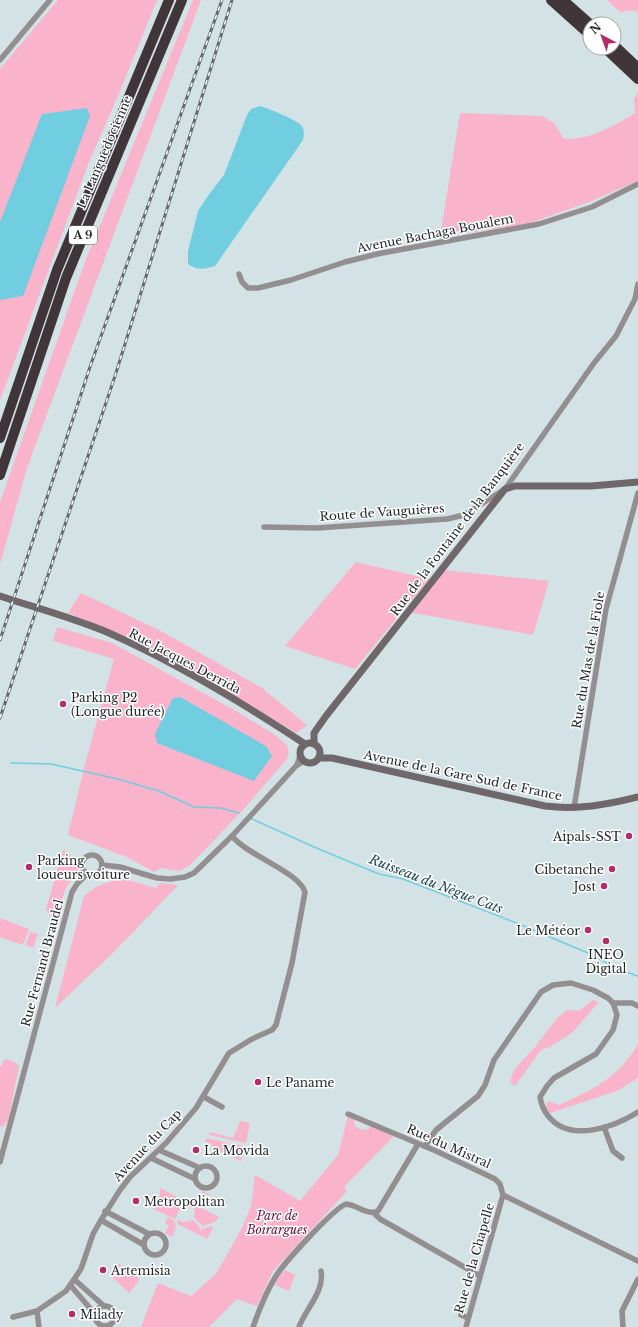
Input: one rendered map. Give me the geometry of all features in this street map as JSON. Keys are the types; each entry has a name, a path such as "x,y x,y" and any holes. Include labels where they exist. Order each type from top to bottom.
{"highway":[{"name":"La Languedocienne","path":"0,438 57,270 169,0"},
{"name":"La Languedocienne","path":"0,475 66,278 182,0"},
{"path":"551,0 582,28"},
{"path":"563,0 582,17"},
{"path":"622,53 638,68"},
{"path":"614,56 638,79"}],"street":[{"path":"0,60 50,0"},
{"name":"Avenue Bachaga Boualem","path":"239,274 242,282 248,288 258,288 291,280 345,262 377,254 539,224 592,207 638,184"},
{"name":"Rue de la Fontaine de la Banquière","path":"314,744 314,732 505,489 594,363 616,336 635,299 638,284"},
{"name":"Route de Vauguières","path":"264,527 317,528 447,519 464,514 505,489 515,486 591,486 638,482"},
{"name":"Rue du Mas de la Fiole","path":"574,808 606,609 638,493"},
{"name":"Rue Jacques Derrida","path":"0,596 108,633 133,645 193,677 291,735 302,753"},
{"path":"102,865 120,867 157,878 185,878 201,868 232,836 296,766 302,753 314,744"},
{"name":"Avenue de la Gare Sud de France","path":"314,744 320,754 332,758 545,806 574,808 597,806 638,797"},
{"path":"302,753 311,763 320,754"},
{"name":"Avenue du Cap","path":"14,1317 37,1311 56,1299 71,1286 105,1211 130,1177 159,1150 204,1097 229,1053 252,1039 272,1030 276,1025 292,963 305,892 300,882 242,847 232,836"},
{"path":"95,856 100,859 102,865 100,870 96,874 87,874 82,866 86,857 95,856"},
{"name":"Rue Fernand Braudel","path":"0,1162 72,892 77,884 87,874"},
{"path":"425,1146 436,1130 478,1096 485,1085 494,1060 541,992 553,985 572,983 593,990 608,998 613,1003 617,1015 613,1030 596,1054 554,1078 547,1086 540,1097 546,1113 560,1126 575,1131 604,1128 626,1120 638,1112"},
{"path":"613,1003 632,1004 638,1006"},
{"path":"204,1097 222,1107"},
{"name":"Rue du Mistral","path":"348,1114 425,1146 495,1179 500,1184 503,1195"},
{"path":"604,1128 613,1151 622,1158"},
{"path":"374,1213 381,1206 418,1144"},
{"path":"159,1150 200,1168"},
{"path":"151,1158 195,1179"},
{"path":"206,1166 214,1170 217,1175 216,1182 210,1188 198,1186 195,1179 196,1173 200,1168 206,1166"},
{"path":"503,1195 638,1261"},
{"name":"Rue de la Chapelle","path":"466,1327 503,1195"},
{"path":"253,1327 276,1275 339,1207 351,1204 374,1213 380,1219 480,1276"},
{"path":"105,1211 149,1234"},
{"path":"101,1220 144,1245"},
{"path":"156,1232 162,1235 166,1241 165,1249 161,1254 154,1255 147,1252 144,1245 145,1238 149,1234 156,1232"},
{"path":"299,1327 302,1319 310,1308 323,1278 321,1272"},
{"path":"623,1327 622,1311 638,1279"},
{"path":"71,1286 95,1314 96,1320 100,1325 106,1327 112,1324 115,1320 114,1311 110,1307 104,1306 75,1280"},
{"path":"95,1314 98,1309 104,1306"},
{"path":"37,1311 40,1327"},
{"path":"461,1315 468,1318"}],"green space":[{"path":"58,0 157,0 89,162 0,400 0,69"},
{"path":"193,0 201,0 28,465 0,564 0,502 85,262"},
{"path":"607,0 638,0 638,13 635,10 620,12"},
{"path":"638,92 638,181 589,202 527,224 440,237 460,113 542,116 554,123 564,139 573,139 592,135 635,113 634,99"},
{"path":"356,562 429,579 355,669 285,646"},
{"path":"443,570 549,581 533,635 409,612"},
{"path":"81,593 159,630 262,688 307,725 296,733 247,703 132,639 68,613"},
{"path":"57,627 112,643 236,711 275,735 287,745 289,753 287,759 244,809 190,865 180,871 161,868 154,872 127,857 68,835 85,764 114,659 53,641"},
{"path":"63,850 77,862 78,867 75,876 64,893 58,918 52,917 46,910"},
{"path":"120,878 156,888 160,883 178,885 115,951 55,1008 84,896 96,887"},
{"path":"0,918 29,929 23,945 0,937"},
{"path":"30,932 38,934 33,948 26,945"},
{"path":"593,1000 599,1002 572,1033 550,1047 541,1050 515,1086 510,1082 514,1070 535,1047 557,1018 567,1010 579,1011"},
{"path":"638,1045 638,1078 617,1091 550,1113 546,1107 548,1101 559,1105 601,1083 623,1065"},
{"path":"5,1059 14,1062 19,1066 8,1121 2,1127 0,1126 0,1067"},
{"name":"Parc de Boirargues","path":"348,1116 354,1119 355,1126 359,1129 366,1130 371,1126 394,1136 344,1187 347,1191 273,1271 257,1306 237,1299 209,1327 141,1327 158,1283 191,1296 216,1274 242,1228 251,1206 255,1175 300,1201 338,1155"},
{"path":"240,1121 250,1123 246,1143 209,1135 210,1132 233,1138"},
{"path":"207,1138 229,1143 224,1153 205,1141"},
{"path":"232,1143 243,1146 241,1161 226,1154"},
{"path":"160,1188 177,1197 176,1199 187,1204 195,1197 196,1198 192,1207 187,1207 166,1200 156,1202 160,1195"},
{"path":"203,1191 212,1196 204,1194 197,1206 219,1217 215,1222 203,1226 193,1217 195,1213 194,1208"},
{"path":"165,1201 175,1203 179,1206 180,1208 175,1219 152,1208 155,1204"},
{"path":"168,1217 174,1221 176,1227 172,1237 165,1233 169,1225 165,1223"},
{"path":"177,1220 183,1222 193,1220 199,1226 200,1230 211,1226 213,1228 207,1239 178,1224"},
{"path":"118,1264 121,1265 119,1268 124,1271 126,1267 137,1275 139,1281 129,1293 112,1277"},
{"path":"285,1270 295,1275 289,1291 275,1285 279,1276"}],"water":[{"path":"260,106 282,114 301,125 304,131 303,140 215,266 205,269 195,268 188,264 188,251 198,211 224,175 247,115 251,109"},
{"path":"87,108 90,116 23,296 0,300 0,222 42,114"},
{"path":"180,697 266,746 272,756 254,781 157,743 155,734 173,698"}],"waterway":[{"name":"Ruisseau du Nègue Cats","path":"11,763 51,764 118,779 159,791 194,807 221,808 239,813"},
{"name":"Ruisseau du Nègue Cats","path":"250,818 379,874 403,879 519,924 588,953 620,970 638,976"}],"railway":[{"path":"0,640 91,364 222,0"},
{"path":"0,718 116,373 232,0"}],"place":[{"name":"Parking P2 (Longue durée)","path":"63,704"},
{"name":"Aipals-SST","path":"629,836"},
{"name":"Parking loueurs voiture","path":"29,867"},
{"name":"Cibetanche","path":"612,869"},
{"name":"Jost","path":"604,886"},
{"name":"Le Météor","path":"588,930"},
{"name":"INEO Digital","path":"606,941"},
{"name":"Le Paname","path":"258,1082"},
{"name":"La Movida","path":"196,1150"},
{"name":"Metropolitan","path":"136,1201"},
{"name":"Artemisia","path":"103,1270"},
{"name":"Milady","path":"72,1314"}]}
